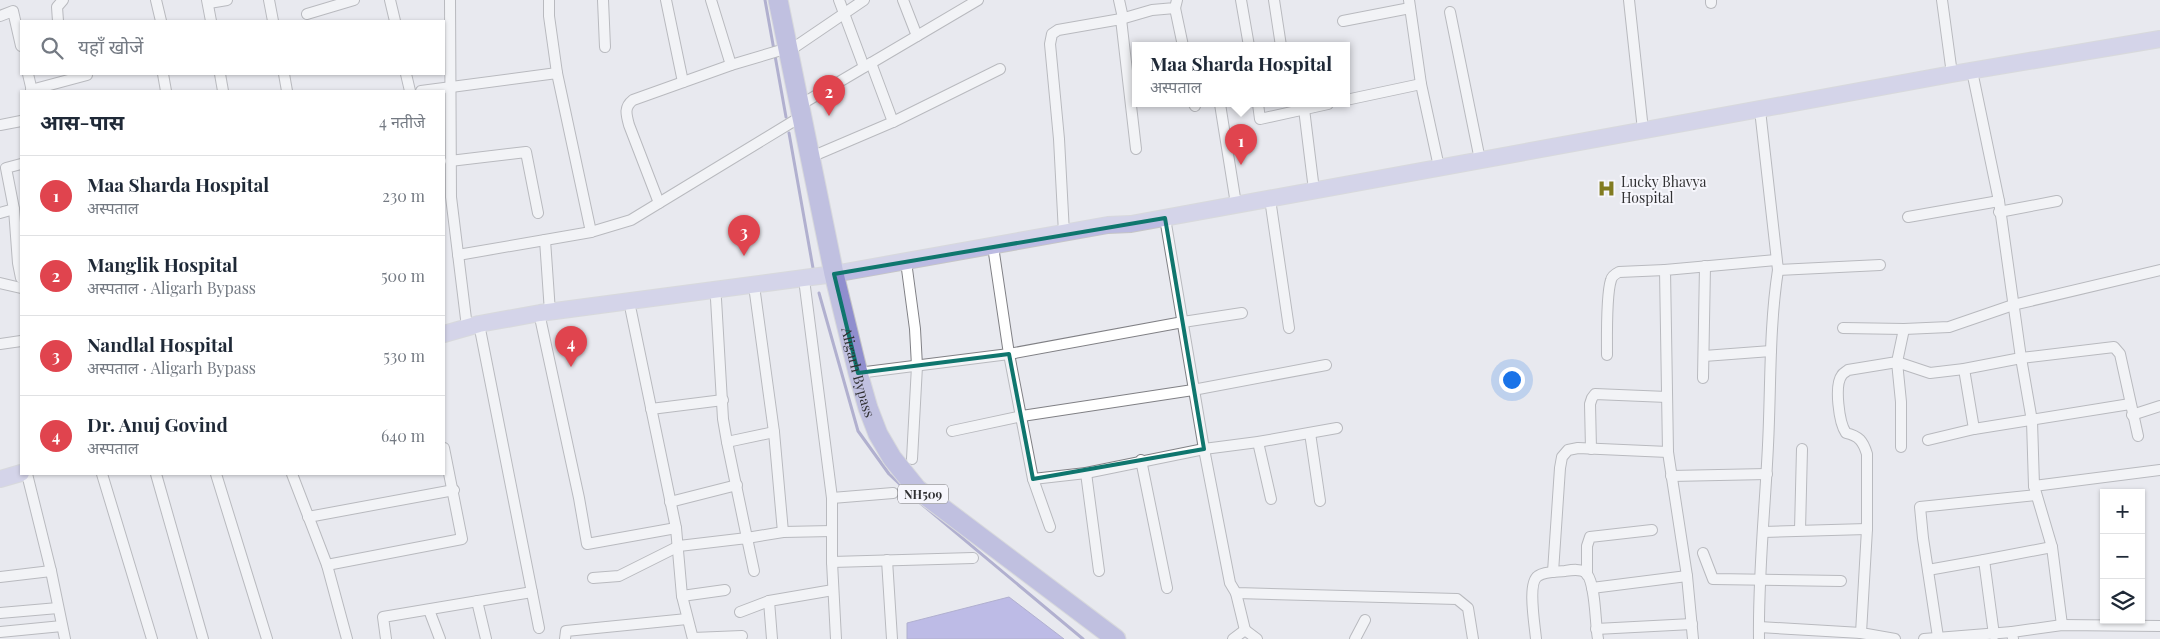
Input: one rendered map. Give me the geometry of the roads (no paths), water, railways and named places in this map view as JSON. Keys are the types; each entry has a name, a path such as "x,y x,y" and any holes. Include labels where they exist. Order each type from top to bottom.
{"highway":[{"name":"Aligarh Bypass","path":"778,0 782,51 801,111 835,278 858,373 878,434 892,458 917,489 1116,639"}],"main road":[{"path":"610,309 631,311 805,287 835,278 1064,233 1108,225 1131,224 1952,74 2160,39"},
{"path":"445,334 546,317 907,269 1109,232 1131,224"},
{"path":"445,343 476,328"},
{"path":"0,470 20,464"},
{"path":"0,479 20,473"}],"street":[{"path":"9,0 20,42"},
{"path":"58,20 57,7 63,0"},
{"path":"156,0 161,20"},
{"path":"211,20 208,2 227,0"},
{"path":"269,0 273,20"},
{"path":"307,14 354,0"},
{"path":"390,0 395,20"},
{"path":"450,0 450,160 458,255 476,328 539,628"},
{"path":"549,0 549,16 557,73 591,232"},
{"path":"603,0 605,46"},
{"path":"666,0 683,82"},
{"path":"711,0 730,64"},
{"path":"839,0 893,122"},
{"path":"659,203 629,125 626,112 627,105 633,100 730,64 782,51 864,0"},
{"path":"903,0 917,36"},
{"path":"458,255 591,232 631,220 801,111 868,65 978,0"},
{"path":"1119,0 1136,149"},
{"path":"1246,0 1241,0 1247,42"},
{"path":"1274,0 1280,42"},
{"path":"1629,0 1643,130"},
{"path":"1942,0 1952,74"},
{"path":"1064,233 1059,139 1050,44 1052,34 1058,30 1122,18 1176,4 1182,42"},
{"path":"1342,21 1410,4 1420,84 1438,167"},
{"path":"0,16 13,11"},
{"path":"1450,12 1480,160"},
{"path":"811,157 893,122 1000,69"},
{"path":"1972,71 1998,201 2032,420 2035,491 2052,547 2062,625"},
{"path":"436,90 557,73"},
{"path":"28,75 31,90"},
{"path":"34,90 73,76 87,75"},
{"path":"163,75 166,90"},
{"path":"220,75 223,90"},
{"path":"284,75 288,90"},
{"path":"406,75 410,90"},
{"path":"1350,99 1420,84"},
{"path":"1220,107 1236,204"},
{"path":"1258,107 1260,118 1289,108 1304,109 1314,107"},
{"path":"1304,109 1314,190"},
{"path":"1759,639 1760,579 1772,352 1772,305 1777,265 1760,110"},
{"path":"0,125 20,121"},
{"path":"450,160 526,152 538,213"},
{"path":"20,164 6,168 14,209 20,263"},
{"path":"1270,199 1289,328"},
{"path":"1908,217 1998,201"},
{"path":"1999,212 2057,201"},
{"path":"0,213 14,209"},
{"path":"1164,218 1193,390 1230,583 1236,593 1245,630 1257,639"},
{"path":"545,240 546,317 587,544 676,528"},
{"path":"994,253 1010,354 1034,479 1050,527"},
{"path":"1607,355 1611,281 1614,274 1619,272 1704,266 1880,265"},
{"path":"1703,378 1704,266"},
{"path":"907,269 915,330 916,366 912,460"},
{"path":"1665,270 1668,452 1687,576 1693,639"},
{"path":"1843,328 1904,329 1949,327 2013,305 2160,270"},
{"path":"0,283 20,288"},
{"path":"805,287 832,498 832,562 836,639"},
{"path":"755,293 774,432 784,532"},
{"path":"716,299 723,400 722,419 754,571"},
{"path":"631,311 676,528 682,596 693,639 742,636"},
{"path":"858,373 1010,354 1242,313"},
{"path":"1902,447 1901,402 1897,362 1904,329"},
{"path":"0,344 20,341"},
{"path":"1861,632 1868,529 1867,454 1863,442 1856,435 1846,433 1839,420 1839,385 1841,375 1848,370 1897,362 1930,373 1964,369 2021,358 2114,347 2120,354 2138,436"},
{"path":"1704,356 1772,352"},
{"path":"952,431 1022,416 1193,390 1326,365"},
{"path":"1964,369 1974,429"},
{"path":"1591,449 1590,404 1595,394 1667,397"},
{"path":"651,409 723,400"},
{"path":"1928,440 1974,429 2130,404"},
{"path":"2132,415 2160,406"},
{"path":"1034,479 1086,473 1141,460 1338,428"},
{"path":"727,442 774,432"},
{"path":"1310,433 1320,501"},
{"path":"1258,442 1271,499"},
{"path":"1800,530 1802,449"},
{"path":"1553,572 1560,468 1562,457 1568,450 1668,452"},
{"path":"327,565 462,539 454,490 445,452"},
{"path":"1141,460 1167,588"},
{"path":"1938,637 1920,507 2035,491 2160,470"},
{"path":"1086,473 1099,571"},
{"path":"1672,476 1766,474"},
{"path":"27,475 51,571 65,639"},
{"path":"102,475 152,639"},
{"path":"156,475 203,639"},
{"path":"216,475 266,639"},
{"path":"292,475 327,565 347,639"},
{"path":"670,502 737,485"},
{"path":"308,517 454,490"},
{"path":"832,498 893,492"},
{"path":"1763,532 1868,529"},
{"path":"1652,530 1590,537 1586,546 1587,574 1592,588 1597,634 1692,624"},
{"path":"594,578 619,576 678,546 784,532 832,531"},
{"path":"1928,570 2052,547"},
{"path":"1703,553 1713,579 1841,581"},
{"path":"832,562 973,558"},
{"path":"887,560 892,639"},
{"path":"1984,560 1994,635"},
{"path":"1536,639 1532,588 1534,580 1540,575 1553,572 1573,570 1582,571 1587,574"},
{"path":"0,577 51,571"},
{"path":"1592,588 1687,576"},
{"path":"682,596 725,590"},
{"path":"740,612 769,601 833,590"},
{"path":"386,639 383,617 532,592"},
{"path":"1236,593 1457,599 1468,608 1473,639"},
{"path":"769,601 772,639"},
{"path":"477,602 486,639"},
{"path":"0,613 58,608"},
{"path":"429,610 440,639"},
{"path":"565,639 566,631 687,619"},
{"path":"1355,639 1366,620"},
{"path":"1924,639 1994,635 2013,636 2062,625 2160,626"},
{"path":"0,632 62,626"},
{"path":"1759,627 1861,632 1895,639"},
{"path":"1233,639 1245,630"}],"waterway":[{"path":"765,0 786,117"},
{"path":"789,133 813,268"},
{"path":"819,293 858,431 889,474 908,492"},
{"path":"918,501 1083,639"}],"place":[{"name":"Manglik Hospital","path":"829,116"},
{"name":"Maa Sharda Hospital","path":"1241,165"},
{"name":"Lucky Bhavya Hospital","path":"1607,189"},
{"name":"Nandlal Hospital","path":"744,256"},
{"name":"Dr. Anuj Govind","path":"571,367"}]}
